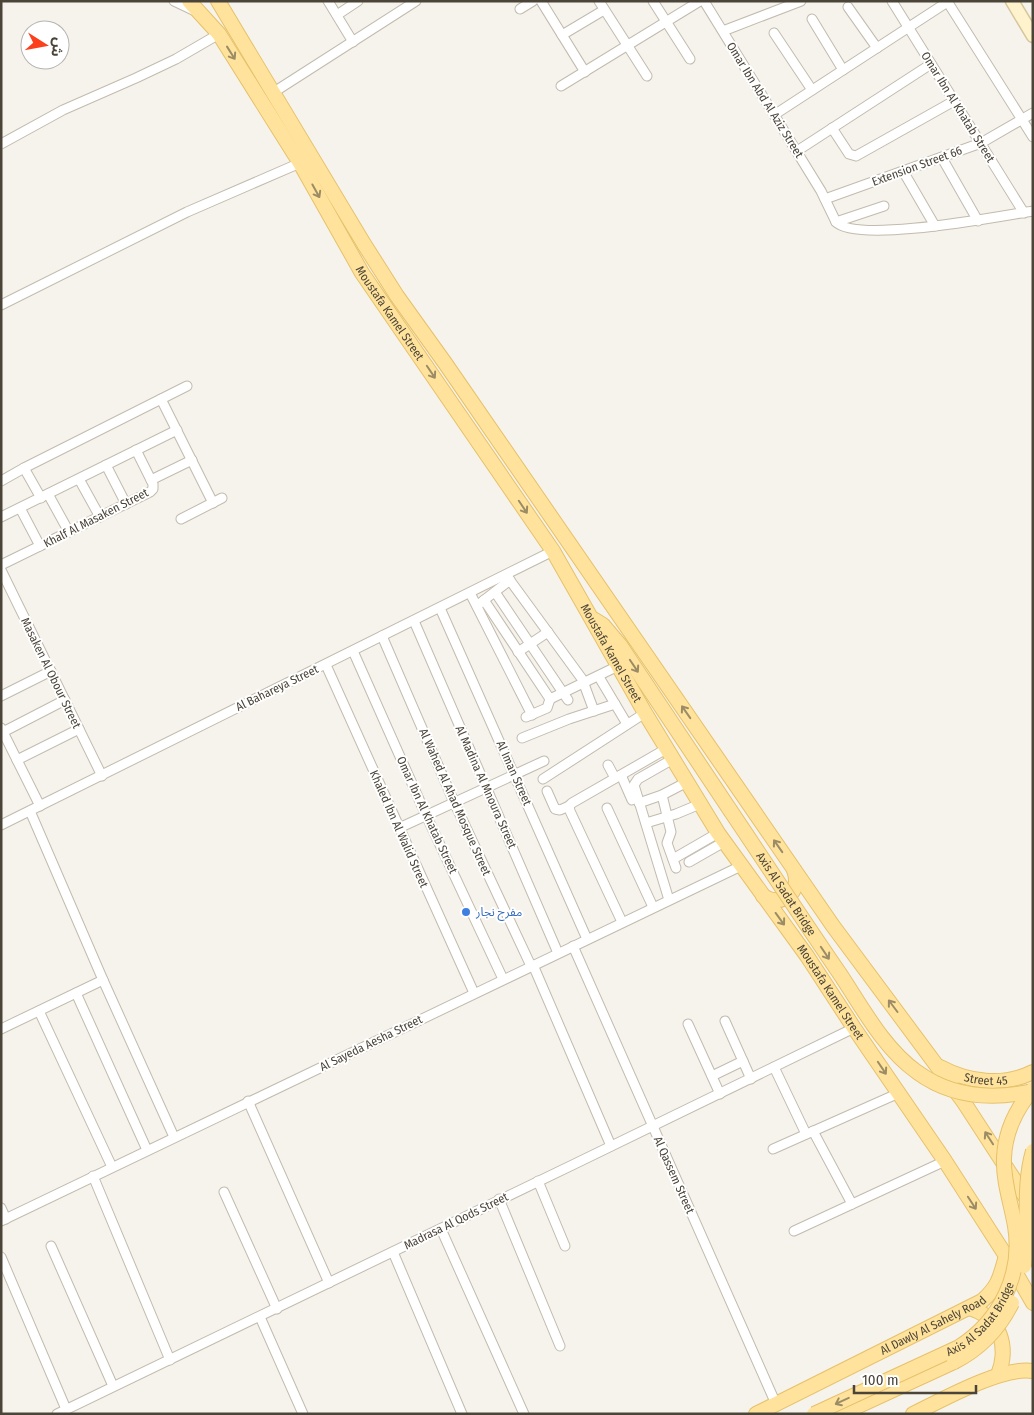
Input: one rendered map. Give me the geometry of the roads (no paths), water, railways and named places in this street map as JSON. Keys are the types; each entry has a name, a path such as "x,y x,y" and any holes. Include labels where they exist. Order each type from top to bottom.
{"main road":[{"name":"Moustafa Kamel Street","path":"189,1 219,34 300,163 362,273 553,551 669,754 721,837 740,866 807,956 945,1161 1006,1256 1033,1304"},
{"name":"Moustafa Kamel Street","path":"218,1 397,296 833,926 939,1067 987,1135 1033,1209"},
{"name":"Axis Al Sadat Bridge","path":"590,617 603,625 620,645 864,1010 898,1057 928,1080 960,1093 995,1096 1033,1090"},
{"path":"763,896 774,900 787,898 797,882 794,870"},
{"path":"807,956 802,943 807,930 819,923 833,926"},
{"name":"Street 45","path":"939,1067 960,1076 982,1081 1005,1080 1033,1072"},
{"name":"Axis Al Sadat Bridge","path":"814,1414 968,1342 982,1329 1000,1307 1010,1286 1017,1252 1015,1227 1005,1178 1006,1137 1014,1117 1033,1090"},
{"name":"Axis Al Sadat Bridge","path":"841,1414 963,1357 988,1338 1002,1321 1016,1296 1024,1269 1027,1239 1026,1190 1033,1151"},
{"name":"Axis Al Sadat Bridge","path":"1015,1227 1033,1255"},
{"name":"Al Dawly Al Sahely Road","path":"756,1414 982,1301 993,1291 999,1281 1006,1256"},
{"path":"969,1308 977,1310 986,1316 999,1333 1004,1354 998,1375"},
{"path":"913,1414 998,1375 1018,1370 1033,1371"}],"street":[{"path":"174,1 200,13"},
{"path":"328,1 353,42"},
{"path":"337,15 358,1"},
{"path":"274,92 416,1"},
{"path":"520,9 533,1"},
{"path":"541,1 585,72"},
{"path":"599,1 647,76"},
{"path":"653,1 690,60"},
{"path":"561,86 700,1"},
{"name":"Omar Ibn Abd Al Aziz Street","path":"704,1 797,151 836,222"},
{"path":"723,31 801,1"},
{"name":"Omar Ibn Al Khatab Street","path":"892,1 981,143 1028,212"},
{"path":"774,115 948,1 1033,137"},
{"path":"1012,1 1033,36"},
{"path":"848,7 876,48"},
{"path":"562,35 604,10"},
{"path":"812,19 843,70"},
{"path":"774,33 812,90"},
{"path":"1,144 63,110 144,74 219,34"},
{"path":"797,151 931,64"},
{"path":"832,128 849,154 856,156 954,101"},
{"name":"Extension Street 66","path":"825,199 981,143 1033,113"},
{"path":"942,158 978,221"},
{"path":"1,305 187,212 300,163"},
{"path":"903,171 935,226"},
{"path":"836,222 884,206"},
{"path":"836,222 843,227 864,230 935,226 1028,212"},
{"path":"1,481 187,386"},
{"path":"162,399 213,502"},
{"path":"1,517 177,430"},
{"name":"Khalf Al Masaken Street","path":"1,565 150,492 154,486 136,450"},
{"path":"151,480 192,460"},
{"path":"106,465 126,504"},
{"path":"24,468 69,532"},
{"path":"79,479 100,517"},
{"path":"181,519 222,498"},
{"path":"20,508 40,546"},
{"name":"Al Bahareya Street","path":"1,825 382,636 470,593 508,577 553,551"},
{"name":"Masaken Al Obour Street","path":"1,570 5,588 51,671 102,776"},
{"path":"480,603 495,592 508,577 584,684 594,711"},
{"path":"495,592 566,697"},
{"path":"470,593 518,652 550,699"},
{"path":"480,603 529,716 547,708 550,699"},
{"name":"Al Iman Street","path":"440,608 587,939"},
{"name":"Al Madina Al Mnoura Street","path":"414,621 558,953"},
{"path":"518,652 548,632"},
{"name":"Al Wahed Al Ahad Mosque Street","path":"382,636 454,802 532,965 611,1146"},
{"name":"Omar Ibn Al Khatab Street","path":"353,651 426,815 503,979"},
{"name":"Khaled Ibn Al Walid Street","path":"326,664 474,993"},
{"path":"550,699 566,697 584,684 618,666"},
{"path":"1,696 51,671"},
{"path":"599,677 627,724"},
{"path":"40,806 2,730 65,700"},
{"path":"522,738 615,704"},
{"path":"543,779 645,713"},
{"path":"17,760 79,729"},
{"path":"547,791 556,810 570,809 618,777 669,754"},
{"path":"636,802 634,788 636,780 669,754"},
{"path":"399,828 544,761"},
{"path":"608,765 636,802 646,823 669,900"},
{"path":"636,802 662,795 687,782"},
{"path":"662,795 671,832 667,842 673,859"},
{"path":"646,823 700,804"},
{"path":"607,808 653,907"},
{"path":"570,809 622,922"},
{"path":"30,811 103,980 174,1137"},
{"path":"655,854 673,859 721,837"},
{"path":"689,862 721,837"},
{"name":"Al Sayeda Aesha Street","path":"4,1220 740,866"},
{"name":"Al Qassem Street","path":"573,946 776,1404"},
{"path":"1,1029 103,980"},
{"path":"76,993 148,1150"},
{"path":"39,1011 112,1167"},
{"path":"725,1021 751,1079"},
{"path":"688,1024 720,1094"},
{"name":"Madrasa Al Qods Street","path":"57,1414 854,1028"},
{"path":"712,1076 743,1062"},
{"path":"774,1067 809,1133 852,1204"},
{"path":"773,1149 899,1093"},
{"path":"248,1101 329,1283"},
{"path":"794,1231 945,1161"},
{"path":"93,1176 170,1360"},
{"path":"538,1182 565,1246"},
{"path":"224,1192 277,1309"},
{"path":"499,1199 560,1346"},
{"path":"1,1208 4,1220"},
{"path":"441,1229 524,1414"},
{"path":"51,1246 113,1386"},
{"path":"393,1252 462,1414"},
{"path":"1,1257 66,1409"},
{"path":"260,1317 303,1414"}],"place":[{"name":"مفرح نجار","path":"466,912"}]}
